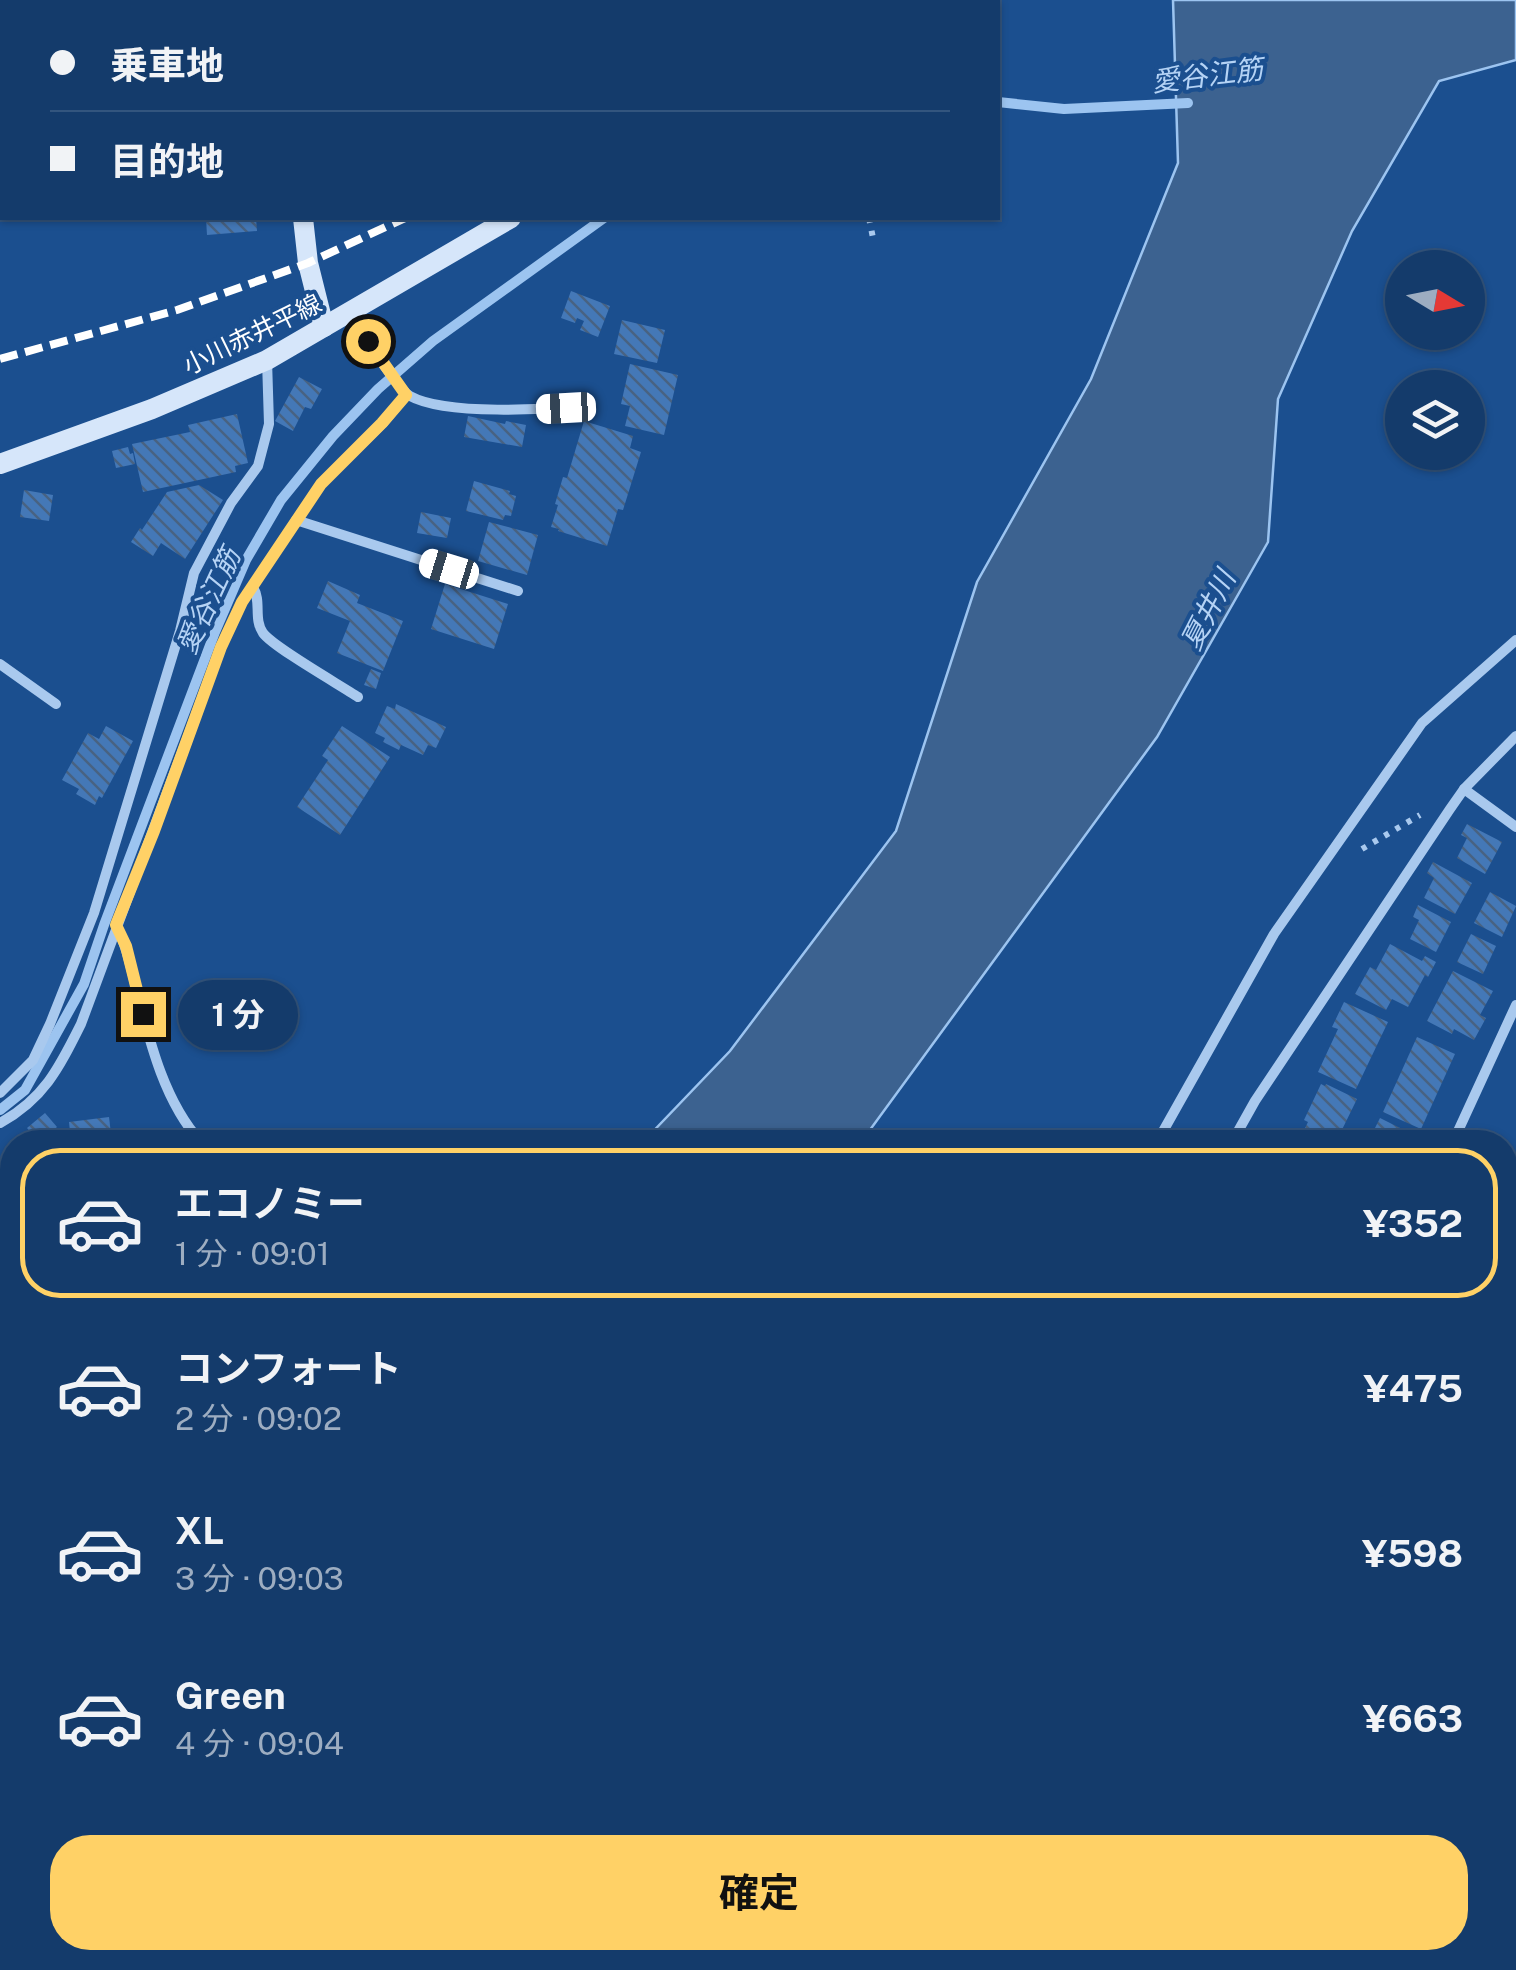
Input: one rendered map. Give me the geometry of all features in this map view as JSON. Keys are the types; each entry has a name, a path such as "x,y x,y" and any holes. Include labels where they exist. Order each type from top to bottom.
{"main road":[{"path":"303,220 308,263 324,327"},
{"name":"小川赤井平線","path":"0,464 152,410 267,360 508,220"}],"street":[{"path":"348,314 406,395 452,406 590,406"},
{"path":"0,1093 33,1060 50,1024 94,913 194,574 231,503 258,466 268,424 267,360"},
{"path":"0,1124 23,1110 58,1072 81,1024 221,647 242,602 321,484 406,395"},
{"path":"296,520 518,591"},
{"path":"253,587 258,594 257,617 266,637 358,697"},
{"path":"1164,1130 1274,934 1422,722 1516,640"},
{"path":"0,664 56,704"},
{"path":"1239,1130 1464,789 1516,736"},
{"path":"1464,789 1516,827"},
{"path":"116,925 126,946 159,1063 179,1111 192,1130"},
{"path":"1459,1130 1516,1005"}],"path":[{"path":"869,220 873,238"},
{"path":"1358,852 1403,823 1431,810 1450,809"}],"water":[{"name":"夏井川","path":"1173,0 1516,0 1516,60 1439,81 1352,231 1278,399 1268,542 1157,737 870,1130 654,1130 730,1051 896,831 977,582 1091,379 1178,163"}],"building":[{"path":"206,220 256,220 257,231 207,235"},
{"path":"571,291 610,306 598,337 580,330 584,321 577,318 575,323 561,318"},
{"path":"622,320 665,330 657,363 614,354"},
{"path":"630,364 678,375 664,435 625,426 630,406 621,404"},
{"path":"299,377 322,389 311,409 305,407 293,431 275,421"},
{"path":"237,414 248,463 235,466 236,472 143,492 132,444 190,432 188,425"},
{"path":"468,416 526,425 522,447 464,437"},
{"path":"584,421 633,436 630,448 641,452 607,546 551,527 563,477 567,478"},
{"path":"128,447 135,464 116,468 112,451"},
{"path":"474,481 516,496 511,516 505,515 503,520 466,511"},
{"path":"199,485 223,500 185,559 161,543 153,556 131,542 167,492"},
{"path":"24,490 53,495 49,521 20,517"},
{"path":"421,512 451,518 447,538 417,533"},
{"path":"489,522 538,535 527,575 478,561"},
{"path":"328,581 360,595 357,603 403,621 383,671 337,653 350,621 317,608"},
{"path":"445,584 508,604 494,649 431,629"},
{"path":"371,669 381,673 376,689 364,685"},
{"path":"396,704 446,727 436,748 428,745 423,755 383,742 385,738 375,733 387,706 395,709"},
{"path":"106,726 133,741 95,805 76,794 79,789 62,780 88,733 99,739"},
{"path":"342,726 390,757 340,835 297,807 328,760 322,756"},
{"path":"1467,824 1502,842 1485,874 1457,858 1467,838 1461,835"},
{"path":"1433,862 1472,883 1455,914 1424,898 1434,878 1427,873"},
{"path":"1490,892 1516,906 1502,937 1474,923"},
{"path":"1418,905 1451,922 1436,952 1410,939 1419,920 1413,917"},
{"path":"1471,934 1496,946 1483,974 1457,962"},
{"path":"1390,944 1422,961 1425,956 1436,962 1408,1007 1392,999 1386,1010 1355,994 1370,967 1376,970"},
{"path":"1453,971 1493,991 1480,1015 1486,1018 1474,1040 1427,1021"},
{"path":"1344,1002 1388,1022 1356,1089 1318,1072 1338,1029 1332,1027"},
{"path":"1417,1037 1455,1054 1421,1129 1383,1112"},
{"path":"1321,1084 1357,1099 1342,1130 1309,1130 1304,1120"},
{"path":"45,1113 57,1127 53,1130 27,1128"},
{"path":"109,1117 111,1130 70,1130 69,1122"},
{"path":"1380,1118 1404,1130 1374,1130"}],"waterway":[{"name":"愛谷江筋","path":"1000,102 1064,109 1188,103"},
{"name":"愛谷江筋","path":"0,1110 25,1090 84,984 215,632 246,560 281,500 378,389 433,341 601,220"}],"railway":[{"path":"0,359 177,310 308,263 401,220"}],"route":[{"path":"143,1014 126,946 116,925 221,647 242,602 321,484 406,395 368,341"}]}
